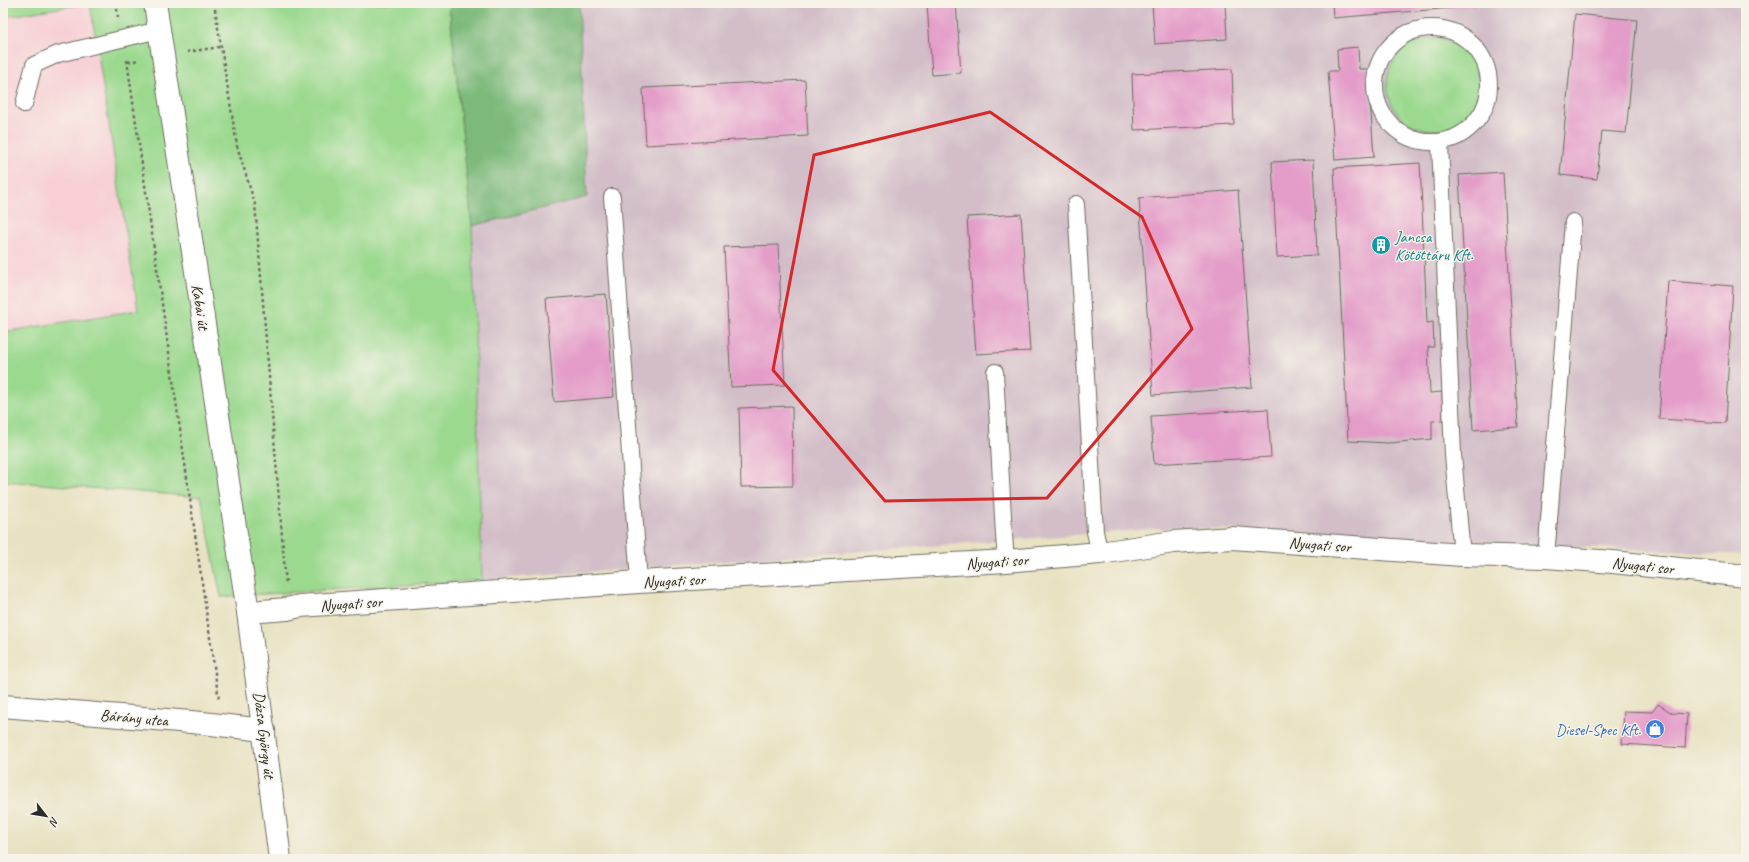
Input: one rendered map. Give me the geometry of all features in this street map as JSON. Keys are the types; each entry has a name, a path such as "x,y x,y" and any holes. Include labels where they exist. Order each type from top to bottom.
{"street":[{"name":"Kabai út","path":"155,3 248,612"},
{"name":"Nyugati sor","path":"248,612 287,609 300,606 639,582 1006,561 1100,553 1174,542 1232,538 1462,554 1546,557 1613,562 1746,576"},
{"name":"Dózsa György út","path":"248,612 280,859"},
{"name":"Bárány utca","path":"3,706 223,725 264,730"}],"lane":[{"path":"1436,27 1456,32 1474,44 1486,62 1490,83 1487,104 1477,123 1460,136 1440,142 1418,142 1399,133 1384,118 1376,98 1375,76 1382,56 1396,40 1414,30 1436,27"},
{"path":"24,104 34,65 58,54 159,30"},
{"path":"1440,142 1452,455 1462,554"},
{"path":"612,197 639,582"},
{"path":"1076,204 1095,532 1100,553"},
{"path":"1546,557 1573,222"},
{"path":"995,372 1006,561"}],"path":[{"path":"116,3 127,62 223,725"},
{"path":"214,3 237,146 255,204 287,609"}],"highlighted area":[{"path":"990,112 1142,217 1192,329 1047,498 885,501 773,370 814,155"}],"shaded area":[{"path":"90,3 138,310 3,332 3,17"},
{"path":"579,3 1746,3 1746,555 1179,527 482,580 472,226 587,197"}],"green space":[{"path":"3,3 90,3 3,17"},
{"path":"90,3 449,3 472,226 482,580 221,597 201,497 3,481 3,332 138,310"},
{"path":"449,3 579,3 587,197 472,226"},
{"path":"1433,38 1451,42 1465,52 1475,66 1479,84 1475,102 1465,116 1451,126 1433,130 1415,126 1401,116 1391,102 1387,84 1391,66 1401,52 1415,42"}],"building":[{"path":"927,3 956,3 961,73 932,75"},
{"path":"1152,3 1225,3 1227,39 1155,44"},
{"path":"1332,3 1476,3 1476,6 1333,18"},
{"path":"1575,14 1637,20 1626,133 1602,131 1597,179 1560,175"},
{"path":"1358,47 1359,69 1368,69 1374,157 1335,160 1328,71 1338,71 1337,49"},
{"path":"1232,69 1234,125 1134,130 1132,74"},
{"path":"805,80 808,136 646,145 643,88"},
{"path":"1313,160 1317,255 1277,257 1272,162"},
{"name":"Jancsa Kötöttáru Kft.","path":"1420,163 1427,323 1433,322 1434,347 1428,347 1430,393 1442,392 1443,420 1432,421 1432,439 1388,443 1348,441 1334,168"},
{"path":"1503,172 1518,427 1473,430 1459,175"},
{"path":"1238,190 1252,387 1153,395 1139,198"},
{"path":"1021,214 1030,351 976,354 967,217"},
{"path":"778,245 785,385 731,387 724,247"},
{"path":"1668,281 1733,286 1725,423 1659,419"},
{"path":"606,294 614,397 554,402 546,299"},
{"path":"792,406 793,486 741,487 739,408"},
{"path":"1268,409 1271,457 1154,464 1151,416"},
{"name":"Diesel-Spec Kft.","path":"1658,704 1672,713 1687,714 1685,748 1622,744 1624,711 1652,712"}],"place":[{"name":"Jancsa Kötöttáru Kft.","path":"1381,245"},
{"name":"Diesel-Spec Kft.","path":"1655,729"}]}
